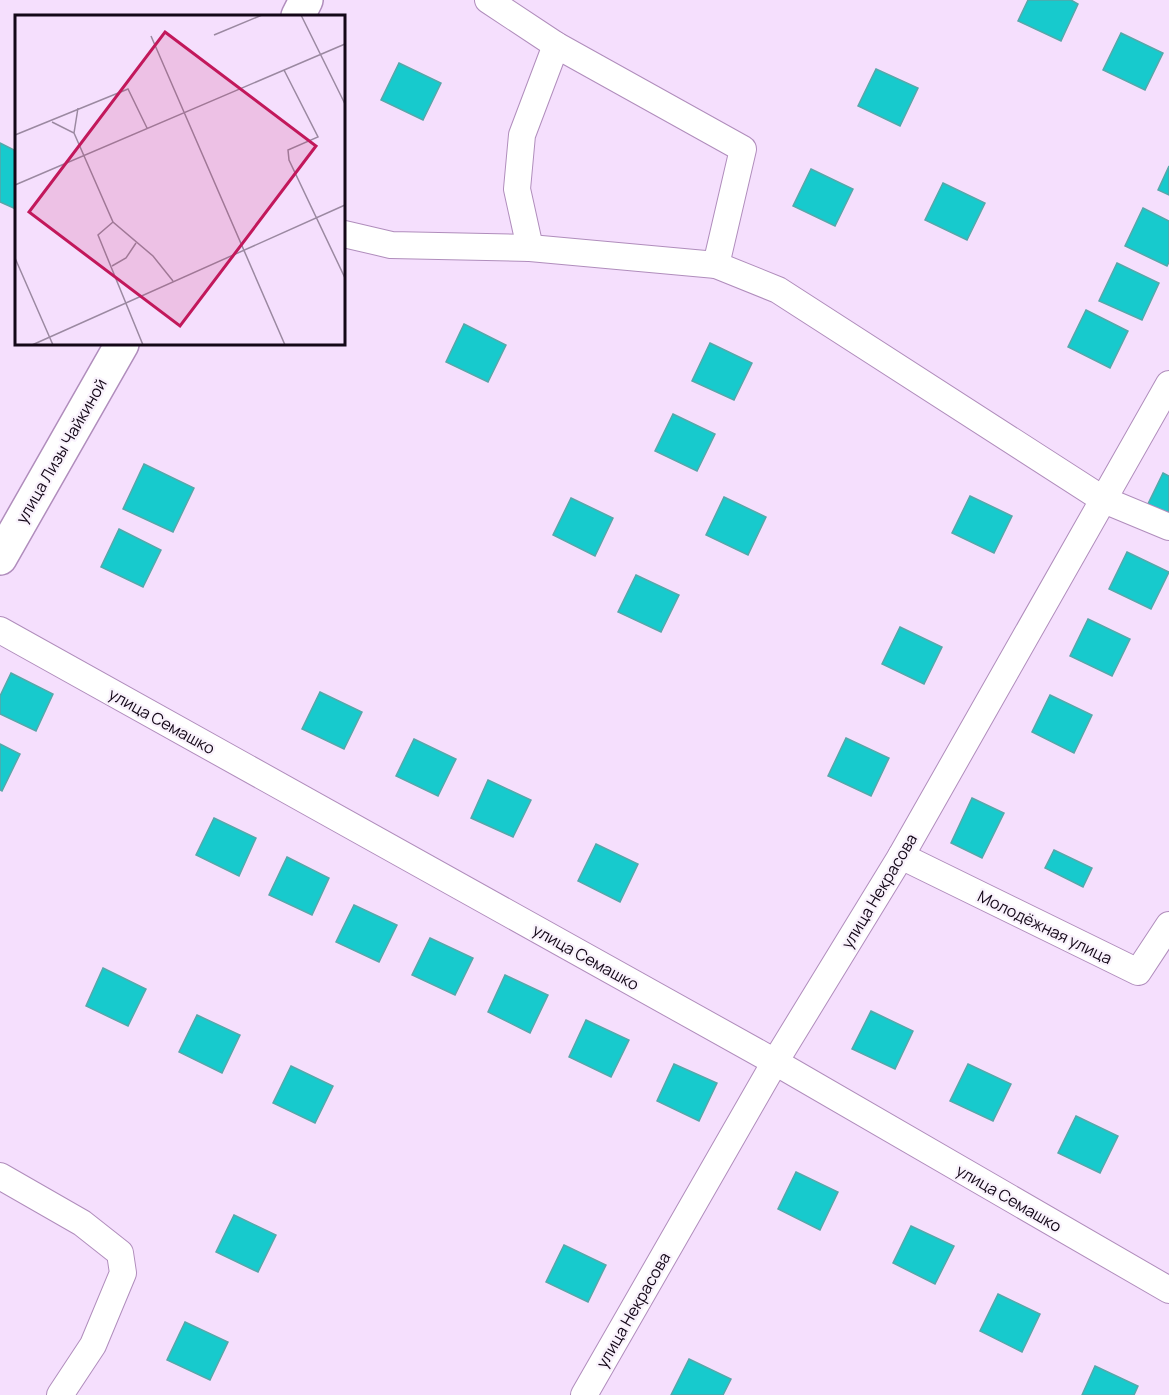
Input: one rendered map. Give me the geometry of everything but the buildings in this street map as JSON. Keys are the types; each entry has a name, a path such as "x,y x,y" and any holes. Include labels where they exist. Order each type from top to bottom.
{"street":[{"path":"298,15 306,0"},
{"path":"488,0 556,45 743,149 716,265"},
{"path":"530,248 517,189 522,135 556,45"},
{"path":"345,234 391,245 530,248 716,265 778,290 1104,500 1169,527"},
{"name":"улица Лизы Чайкиной","path":"0,558 121,345"},
{"name":"улица Некрасова","path":"584,1395 775,1062 900,856 1169,384"},
{"name":"улица Семашко","path":"0,630 775,1062 1169,1290"},
{"name":"Молодёжная улица","path":"900,856 1138,972 1169,925"},
{"path":"0,1176 82,1223 120,1253 123,1273 93,1345 60,1395"}]}
